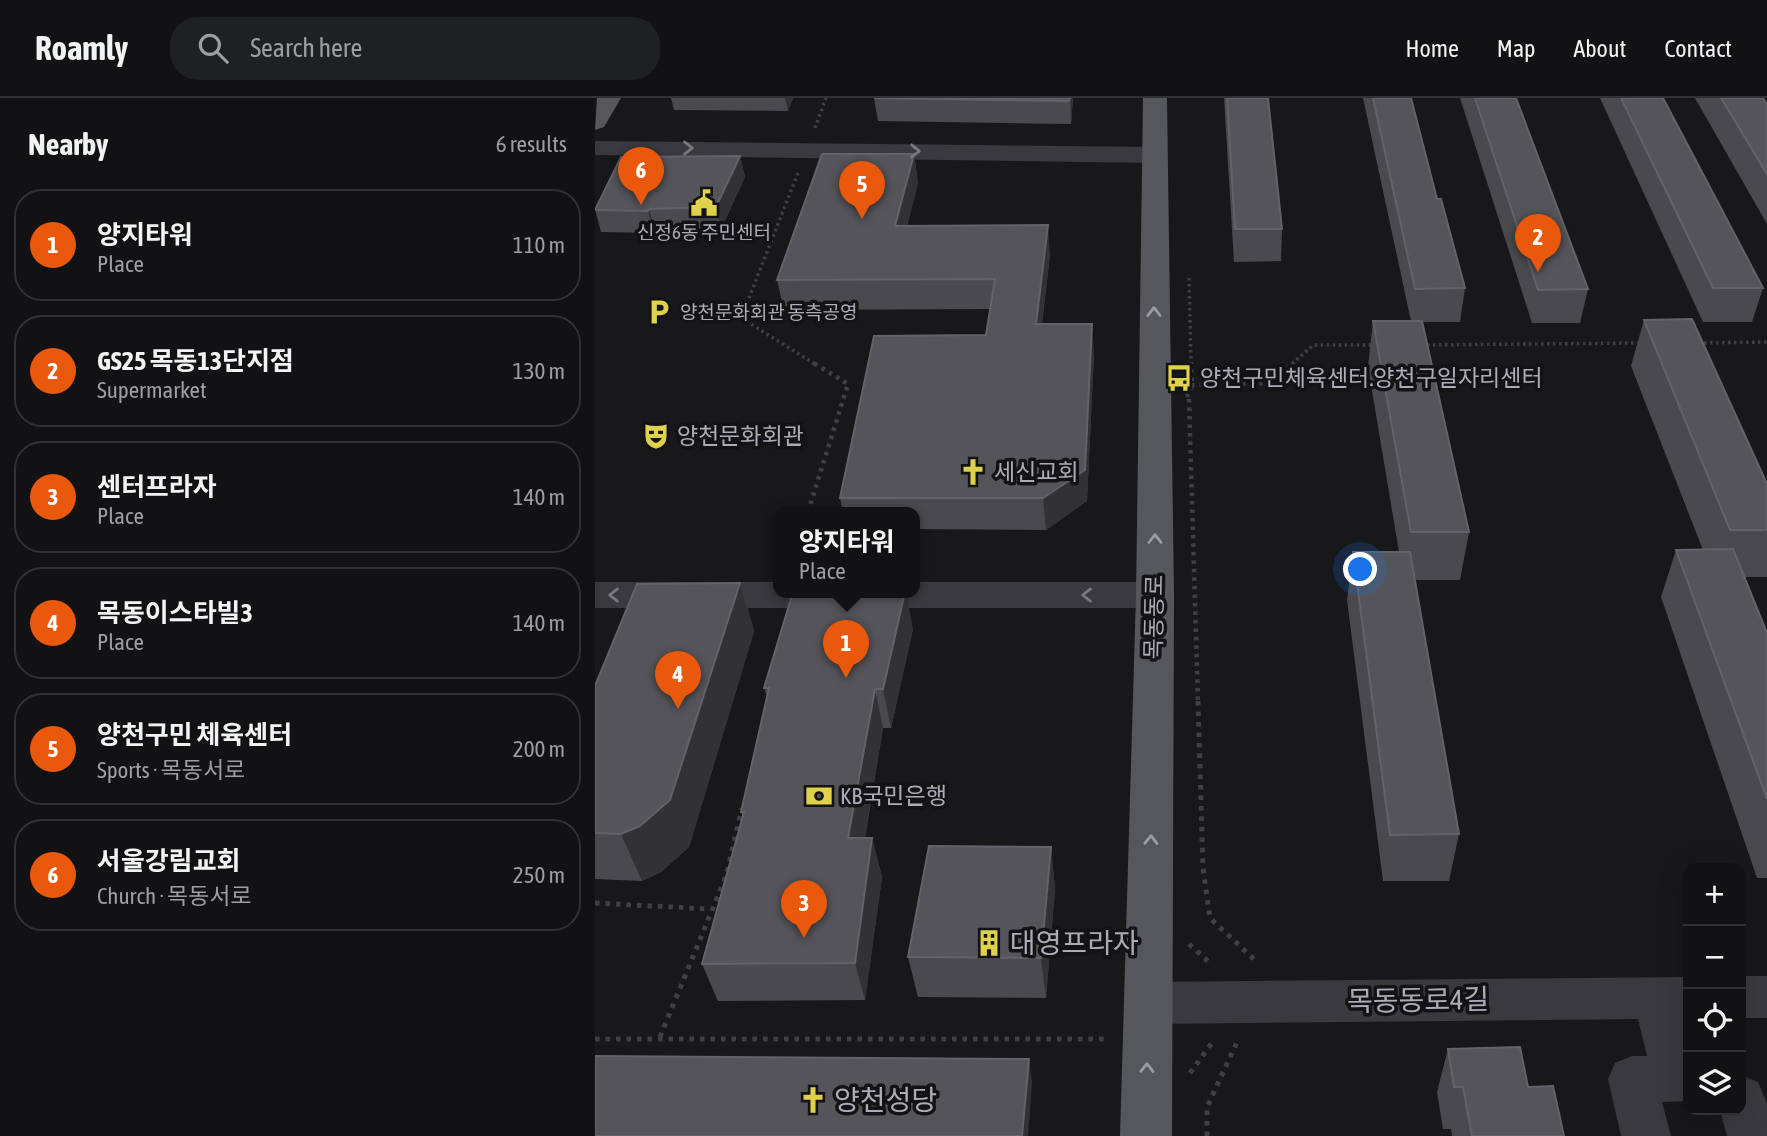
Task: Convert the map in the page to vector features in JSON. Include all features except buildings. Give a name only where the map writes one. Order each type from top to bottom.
[{"type":"main road","points":[[595,122],[609,98]]},
{"type":"main road","name":"목동동로","points":[[1146,1136],[1155,595],[1155,98]]},
{"type":"street","points":[[595,148],[1154,155]]},
{"type":"street","points":[[595,595],[773,595]]},
{"type":"street","points":[[920,595],[1155,595]]},
{"type":"street","points":[[1746,997],[1767,997]]},
{"type":"street","points":[[1646,1136],[1632,1079],[1683,1079],[1672,998]]},
{"type":"street","name":"목동동로4길","points":[[1147,1021],[1293,1002],[1672,998]]},
{"type":"street","points":[[1746,1115],[1752,1136]]},
{"type":"path","points":[[810,507],[848,384],[741,318],[826,98]]},
{"type":"path","points":[[1685,343],[1767,342]]},
{"type":"path","points":[[1409,345],[1643,343]]},
{"type":"path","points":[[1293,1002],[1288,978],[1253,961],[1210,918],[1203,868],[1191,403],[1183,385],[1271,383],[1313,345],[1382,345]]},
{"type":"path","points":[[660,1037],[710,909],[726,876],[744,798]]},
{"type":"path","points":[[595,903],[710,909]]},
{"type":"path","points":[[595,1039],[1147,1021]]},
{"type":"path","points":[[1207,1136],[1206,1107],[1237,1040],[1248,1032]]},
{"type":"place","name":"신정6동 주민센터","points":[[704,203]]},
{"type":"place","name":"서울강림교회","points":[[641,205]]},
{"type":"place","name":"양천구민 체육센터","points":[[862,219]]},
{"type":"place","name":"GS25 목동13단지점","points":[[1538,272]]},
{"type":"place","name":"양천문화회관 동측공영","points":[[659,312]]},
{"type":"place","name":"양천구민체육센터.양천구일자리센터","points":[[1179,378]]},
{"type":"place","name":"양천문화회관","points":[[656,436]]},
{"type":"place","name":"세신교회","points":[[973,472]]},
{"type":"place","name":"양지타워","points":[[846,678]]},
{"type":"place","name":"목동이스타빌3","points":[[678,709]]},
{"type":"place","name":"KB국민은행","points":[[819,796]]},
{"type":"place","name":"센터프라자","points":[[804,938]]},
{"type":"place","name":"대영프라자","points":[[989,943]]},
{"type":"place","name":"양천성당","points":[[813,1100]]}]
